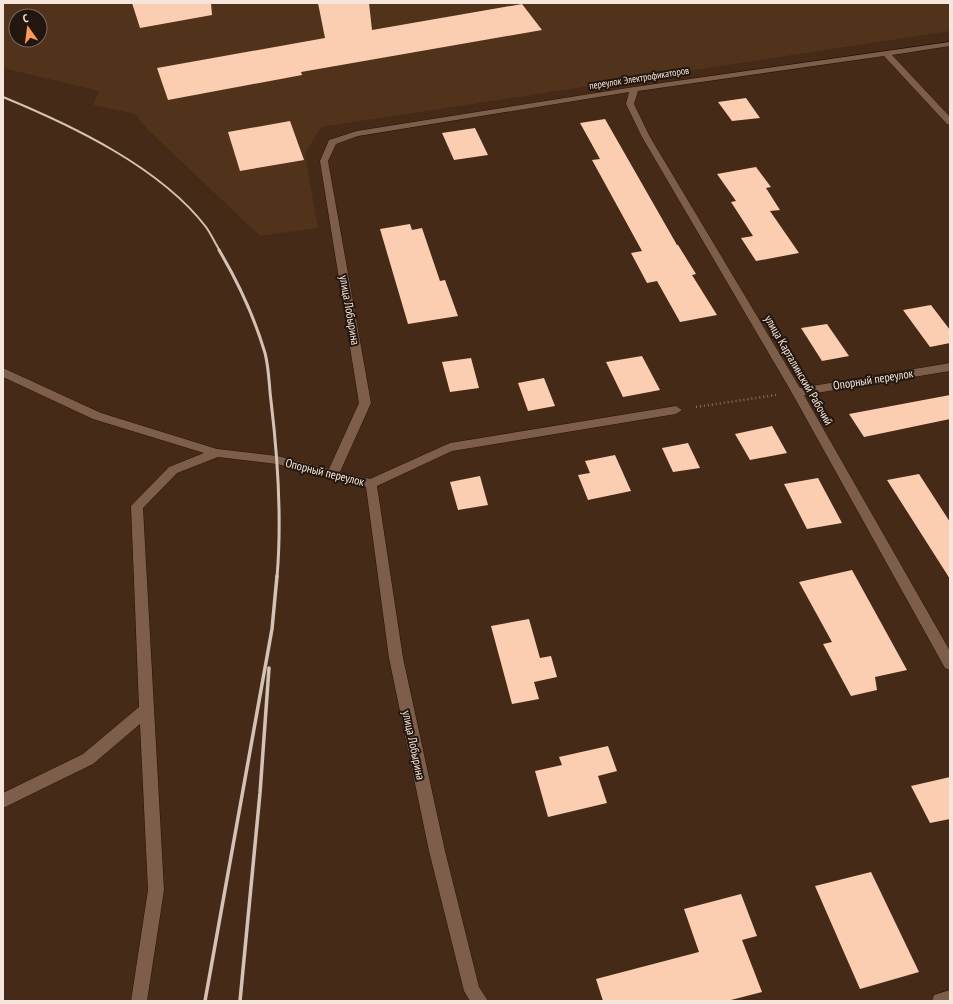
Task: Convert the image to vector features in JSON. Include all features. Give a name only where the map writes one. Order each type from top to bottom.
[{"type":"street","name":"переулок Электрофикаторов","points":[[332,142],[357,134],[634,89],[950,44]]},
{"type":"street","points":[[886,53],[950,122]]},
{"type":"street","name":"улица Карталинский Рабочий","points":[[634,89],[630,104],[646,137],[797,392],[950,664]]},
{"type":"street","name":"улица Лобырина","points":[[332,142],[324,161],[366,404],[333,474]]},
{"type":"street","name":"Опорный переулок","points":[[797,392],[950,367]]},
{"type":"street","name":"Опорный переулок","points":[[3,372],[97,416],[217,453],[277,460],[371,484],[450,447],[676,410]]},
{"type":"street","points":[[139,1001],[156,890],[137,506],[173,470],[217,453]]},
{"type":"street","name":"улица Лобырина","points":[[371,484],[396,658],[435,843],[472,991],[480,1001]]},
{"type":"street","points":[[3,801],[88,759],[146,710]]},
{"type":"street","points":[[940,1001],[950,998]]},
{"type":"path","points":[[676,410],[797,392]]},
{"type":"shaded area","points":[[3,3],[950,3],[950,31],[321,127],[305,154],[318,228],[260,236],[146,128],[135,114],[93,105],[99,91],[3,68]]},
{"type":"building","points":[[132,3],[211,3],[212,15],[140,28]]},
{"type":"building","points":[[318,3],[369,3],[372,30],[522,4],[542,30],[301,72],[302,75],[168,100],[157,68],[325,38]]},
{"type":"building","points":[[746,98],[760,118],[732,121],[718,102]]},
{"type":"building","points":[[605,119],[677,245],[696,274],[692,275],[717,315],[680,322],[657,281],[647,283],[631,253],[642,251],[592,160],[600,159],[580,123]]},
{"type":"building","points":[[290,121],[304,160],[240,171],[228,132]]},
{"type":"building","points":[[475,128],[488,155],[454,160],[442,133]]},
{"type":"building","points":[[756,167],[771,187],[766,188],[780,210],[770,211],[799,253],[756,261],[741,238],[753,236],[731,202],[736,201],[717,174]]},
{"type":"building","points":[[410,224],[412,230],[422,228],[440,281],[445,280],[458,316],[408,324],[380,229]]},
{"type":"building","points":[[931,305],[950,330],[950,343],[930,347],[903,310]]},
{"type":"building","points":[[827,324],[849,356],[822,361],[801,328]]},
{"type":"building","points":[[642,356],[660,390],[623,397],[606,362]]},
{"type":"building","points":[[471,358],[479,388],[450,392],[442,362]]},
{"type":"building","points":[[544,378],[555,406],[528,411],[518,383]]},
{"type":"building","points":[[950,395],[950,419],[864,437],[849,414]]},
{"type":"building","points":[[772,426],[787,453],[750,460],[735,434]]},
{"type":"building","points":[[688,443],[700,468],[673,472],[662,448]]},
{"type":"building","points":[[615,455],[631,491],[588,500],[578,475],[590,473],[585,461]]},
{"type":"building","points":[[919,474],[950,522],[950,579],[887,480]]},
{"type":"building","points":[[480,476],[488,505],[458,510],[450,482]]},
{"type":"building","points":[[818,478],[842,523],[807,529],[784,484]]},
{"type":"building","points":[[852,570],[907,670],[875,677],[877,690],[851,696],[823,644],[832,642],[799,582]]},
{"type":"building","points":[[529,619],[540,658],[551,656],[557,677],[534,682],[539,699],[512,704],[491,626]]},
{"type":"building","points":[[608,746],[617,771],[598,776],[607,803],[548,817],[535,771],[562,765],[559,757]]},
{"type":"building","points":[[950,777],[950,819],[930,823],[911,786]]},
{"type":"building","points":[[871,872],[919,972],[860,989],[815,886]]},
{"type":"building","points":[[741,894],[757,936],[742,940],[762,992],[727,1001],[603,1001],[596,979],[699,952],[684,909]]},
{"type":"railway","points":[[3,97],[85,135],[113,150],[139,167],[164,185],[187,205],[206,227],[220,251]]},
{"type":"railway","points":[[219,250],[233,274],[245,300],[261,339],[265,353],[276,445],[279,511],[277,577]]},
{"type":"railway","points":[[205,1001],[272,629],[277,576]]},
{"type":"railway","points":[[240,1001],[260,793],[269,668]]}]
